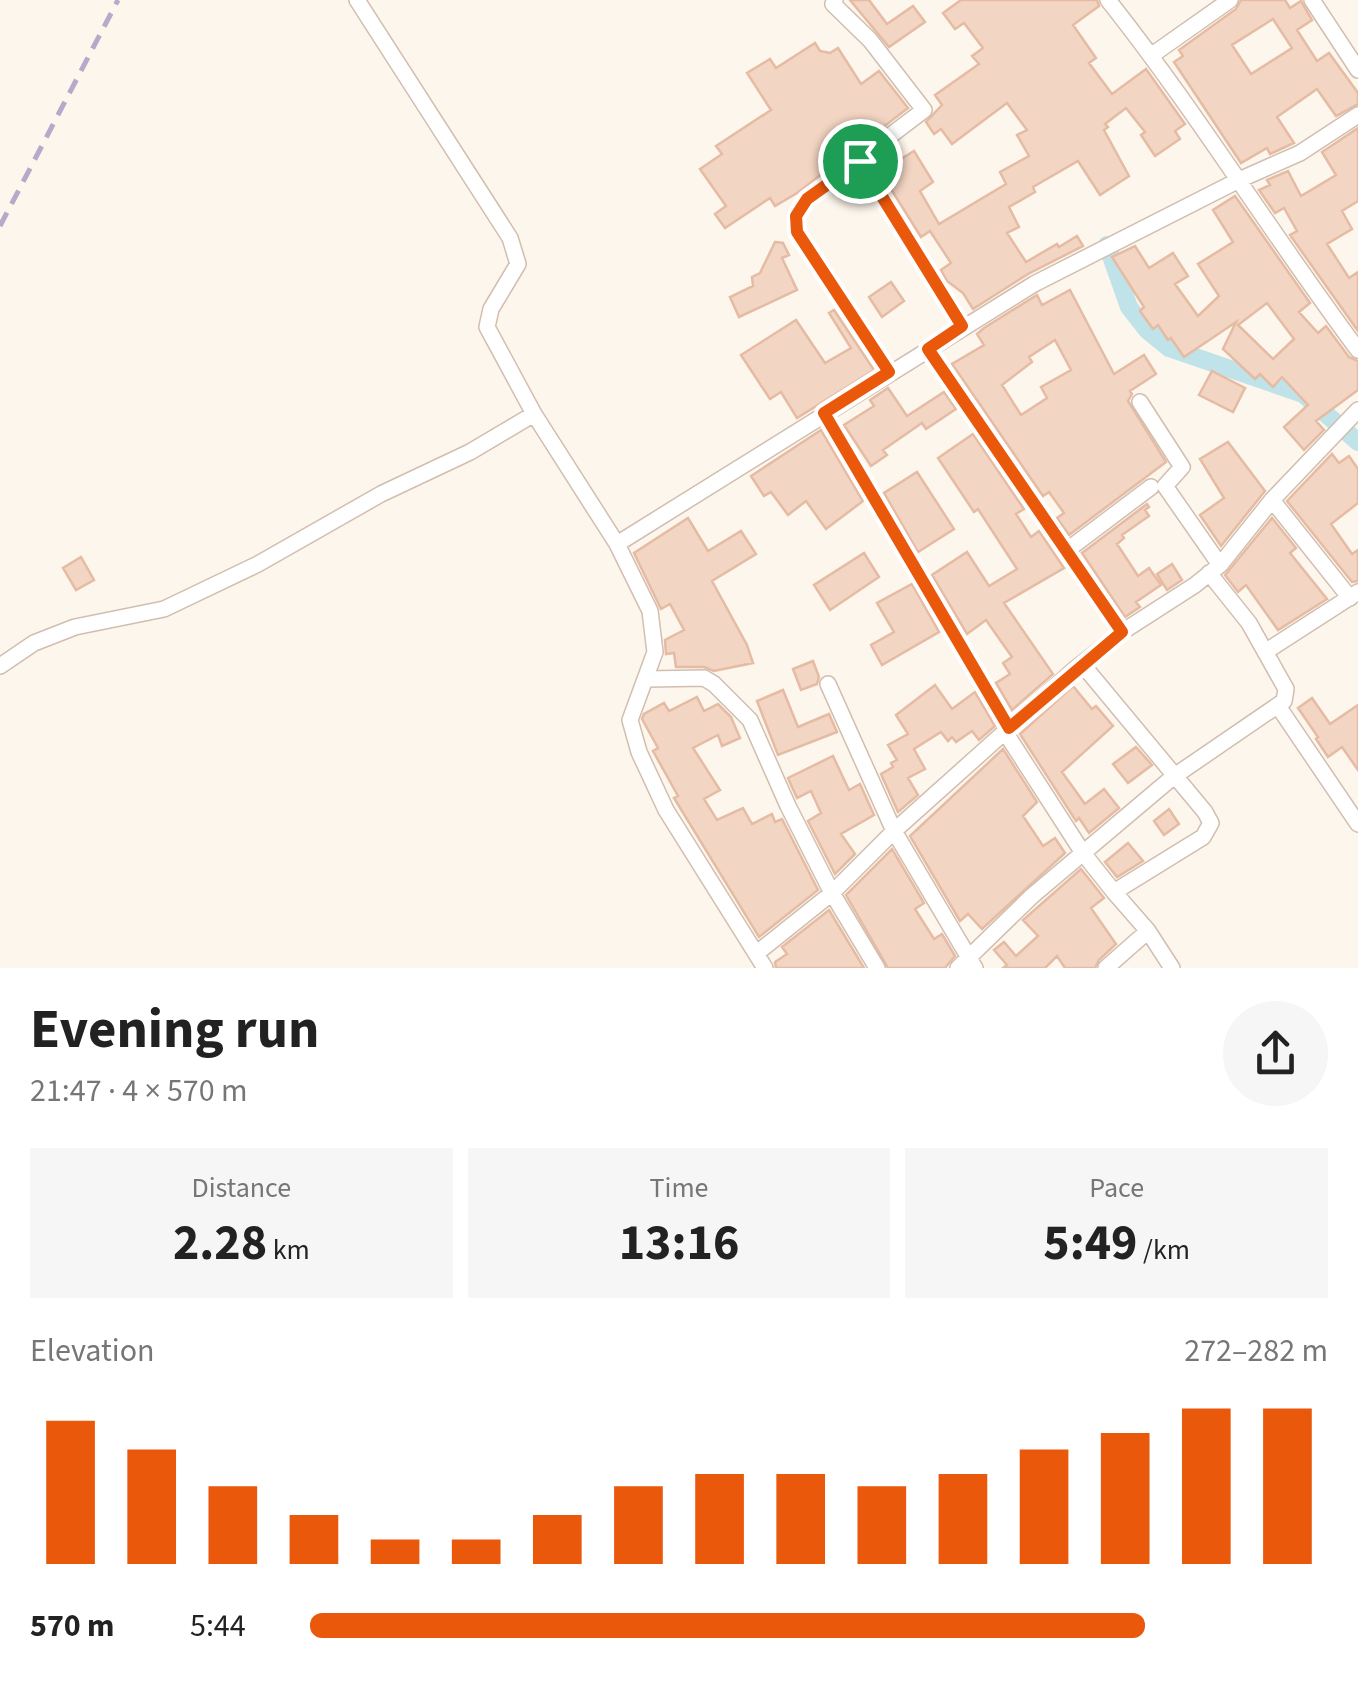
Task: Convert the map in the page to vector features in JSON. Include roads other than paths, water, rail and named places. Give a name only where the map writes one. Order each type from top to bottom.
[{"type":"street","points":[[357,0],[510,238],[518,264],[491,309],[487,327],[534,414],[617,544],[650,611],[655,652],[630,720],[639,752],[666,810],[765,968]]},
{"type":"street","points":[[834,0],[833,4],[870,40],[924,110],[807,199],[796,216],[797,232],[889,372]]},
{"type":"street","points":[[1108,0],[1152,55],[1294,265],[1358,350]]},
{"type":"street","points":[[1152,55],[1230,0]]},
{"type":"street","points":[[1312,0],[1358,70]]},
{"type":"street","points":[[617,544],[962,326],[1083,257],[1300,152],[1358,114]]},
{"type":"street","points":[[860,161],[962,326]]},
{"type":"street","points":[[928,349],[1122,632]]},
{"type":"street","points":[[828,684],[894,832],[968,965],[1032,896],[1173,777],[1284,702],[1286,690],[1166,486],[1182,468],[1140,402]]},
{"type":"street","points":[[757,953],[832,893],[894,832],[1082,664],[1214,569],[1272,500],[1358,410]]},
{"type":"street","points":[[824,413],[1007,730],[1083,853],[1148,930],[1172,968]]},
{"type":"street","points":[[0,666],[34,643],[75,627],[164,609],[258,564],[534,414]]},
{"type":"street","points":[[1066,551],[1151,487]]},
{"type":"street","points":[[1265,652],[1354,595],[1272,500]]},
{"type":"street","points":[[1082,664],[1211,824],[1210,830],[1114,892]]},
{"type":"street","points":[[647,679],[704,678],[750,720],[832,893],[876,968]]},
{"type":"street","points":[[1278,706],[1358,824]]},
{"type":"street","points":[[1106,968],[1148,930]]},
{"type":"waterway","points":[[1107,245],[1129,307],[1147,330],[1169,348],[1303,394],[1358,442]]},
{"type":"railway","points":[[0,226],[118,0]]}]
